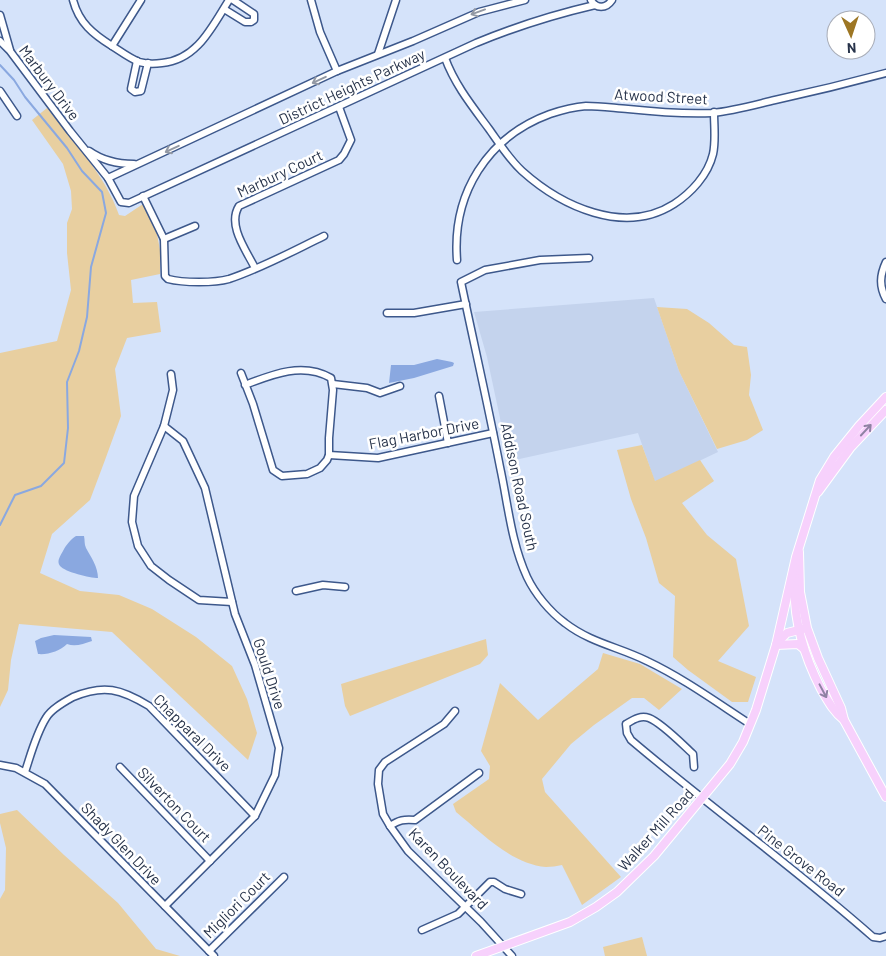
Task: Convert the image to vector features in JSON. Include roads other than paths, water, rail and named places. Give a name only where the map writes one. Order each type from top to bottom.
[{"type":"main road","name":"Walker Mill Road","points":[[476,956],[570,922],[617,892],[654,856],[730,764],[750,724],[776,645],[797,553],[820,480],[834,457],[886,397]]},
{"type":"main road","name":"Walker Mill Road","points":[[815,496],[851,447],[886,410]]},
{"type":"main road","name":"Walker Mill Road","points":[[797,553],[800,562],[800,592],[807,628]]},
{"type":"main road","points":[[797,553],[794,588],[798,630],[812,672],[834,712],[844,720]]},
{"type":"main road","points":[[776,645],[787,633],[807,628],[818,658],[841,708],[844,720],[886,797]]},
{"type":"main road","points":[[776,645],[798,644],[804,649]]},
{"type":"street","points":[[73,0],[84,24],[96,36],[137,61],[148,63],[172,62],[190,53],[201,43],[229,0]]},
{"type":"street","points":[[112,46],[141,0]]},
{"type":"street","points":[[224,9],[246,22],[254,20],[254,14],[233,0]]},
{"type":"street","points":[[311,0],[320,32],[338,71]]},
{"type":"street","points":[[378,54],[396,0]]},
{"type":"street","name":"District Heights Parkway","points":[[108,178],[338,71],[479,12],[525,0]]},
{"type":"street","name":"District Heights Parkway","points":[[125,203],[519,25],[593,3],[605,6],[612,0]]},
{"type":"street","points":[[0,16],[10,51]]},
{"type":"street","name":"Marbury Drive","points":[[0,41],[10,51],[108,178],[121,202],[125,203]]},
{"type":"street","points":[[444,58],[457,85],[499,144],[522,171],[540,185],[571,204],[597,214],[641,217],[668,207],[687,194],[699,181],[713,155],[714,112]]},
{"type":"street","points":[[137,61],[131,89],[135,92],[141,91],[148,63]]},
{"type":"street","name":"Atwood Street","points":[[457,260],[456,232],[466,194],[477,172],[499,144],[528,124],[558,111],[576,107],[596,106],[673,113],[714,112],[759,104],[886,73]]},
{"type":"street","points":[[0,91],[18,116]]},
{"type":"street","name":"Marbury Court","points":[[255,268],[236,228],[234,218],[238,206],[338,161],[351,142],[351,137],[339,107]]},
{"type":"street","name":"Marbury Drive","points":[[77,140],[98,157],[118,163],[138,164]]},
{"type":"street","points":[[143,196],[164,239],[166,276],[168,280],[223,280],[255,268],[324,236]]},
{"type":"street","points":[[164,239],[195,226]]},
{"type":"street","name":"Addison Road South","points":[[589,258],[540,260],[485,270],[461,282],[515,546],[528,578],[541,598],[564,623],[595,642],[649,661],[686,682],[750,724]]},
{"type":"street","points":[[886,262],[881,282],[882,292],[886,298]]},
{"type":"street","points":[[387,313],[414,313],[466,304]]},
{"type":"street","points":[[241,373],[271,467],[275,472],[282,476],[307,474],[320,468],[329,455],[333,384],[331,378],[314,372],[294,370],[246,384]]},
{"type":"street","points":[[171,374],[173,390],[164,426],[134,496],[132,522],[138,546],[152,566],[168,580],[199,600],[232,602]]},
{"type":"street","points":[[333,384],[367,388],[380,393],[400,386]]},
{"type":"street","points":[[439,396],[448,443]]},
{"type":"street","name":"Gould Drive","points":[[164,426],[183,441],[205,488],[232,602],[238,623],[255,665],[279,748],[275,775],[256,816],[165,906]]},
{"type":"street","name":"Flag Harbor Drive","points":[[329,455],[378,458],[493,432]]},
{"type":"street","points":[[296,591],[323,584],[345,587]]},
{"type":"street","name":"Chapparal Drive","points":[[25,772],[46,717],[58,706],[90,690],[120,692],[135,697],[149,706],[256,816]]},
{"type":"street","name":"Karen Boulevard","points":[[455,711],[444,724],[385,762],[380,768],[378,784],[384,814],[408,851],[466,907],[512,956]]},
{"type":"street","name":"Pine Grove Road","points":[[694,767],[693,754],[649,718],[635,718],[626,724],[627,733],[631,740],[702,799],[836,904],[873,936],[880,938],[886,936]]},
{"type":"street","name":"Shady Glen Drive","points":[[0,765],[16,768],[45,784],[211,953]]},
{"type":"street","name":"Silverton Court","points":[[120,767],[210,861]]},
{"type":"street","points":[[390,826],[398,820],[415,820],[479,773]]},
{"type":"street","name":"Migliori Court","points":[[211,953],[284,877]]},
{"type":"street","points":[[422,930],[452,918],[466,907],[488,883],[492,882],[521,894]]},
{"type":"water","points":[[437,359],[452,362],[454,363],[453,366],[414,378],[389,383],[391,365],[414,365]]},
{"type":"water","points":[[76,536],[84,536],[85,546],[96,566],[98,578],[84,576],[60,566],[59,558],[70,540]]},
{"type":"water","points":[[54,635],[91,637],[92,641],[76,645],[67,644],[54,652],[38,654],[35,641]]},
{"type":"waterway","points":[[0,65],[67,148],[82,171],[102,192],[106,213],[91,267],[87,317],[79,351],[67,382],[68,428],[64,463],[41,486],[15,495],[0,525]]}]
